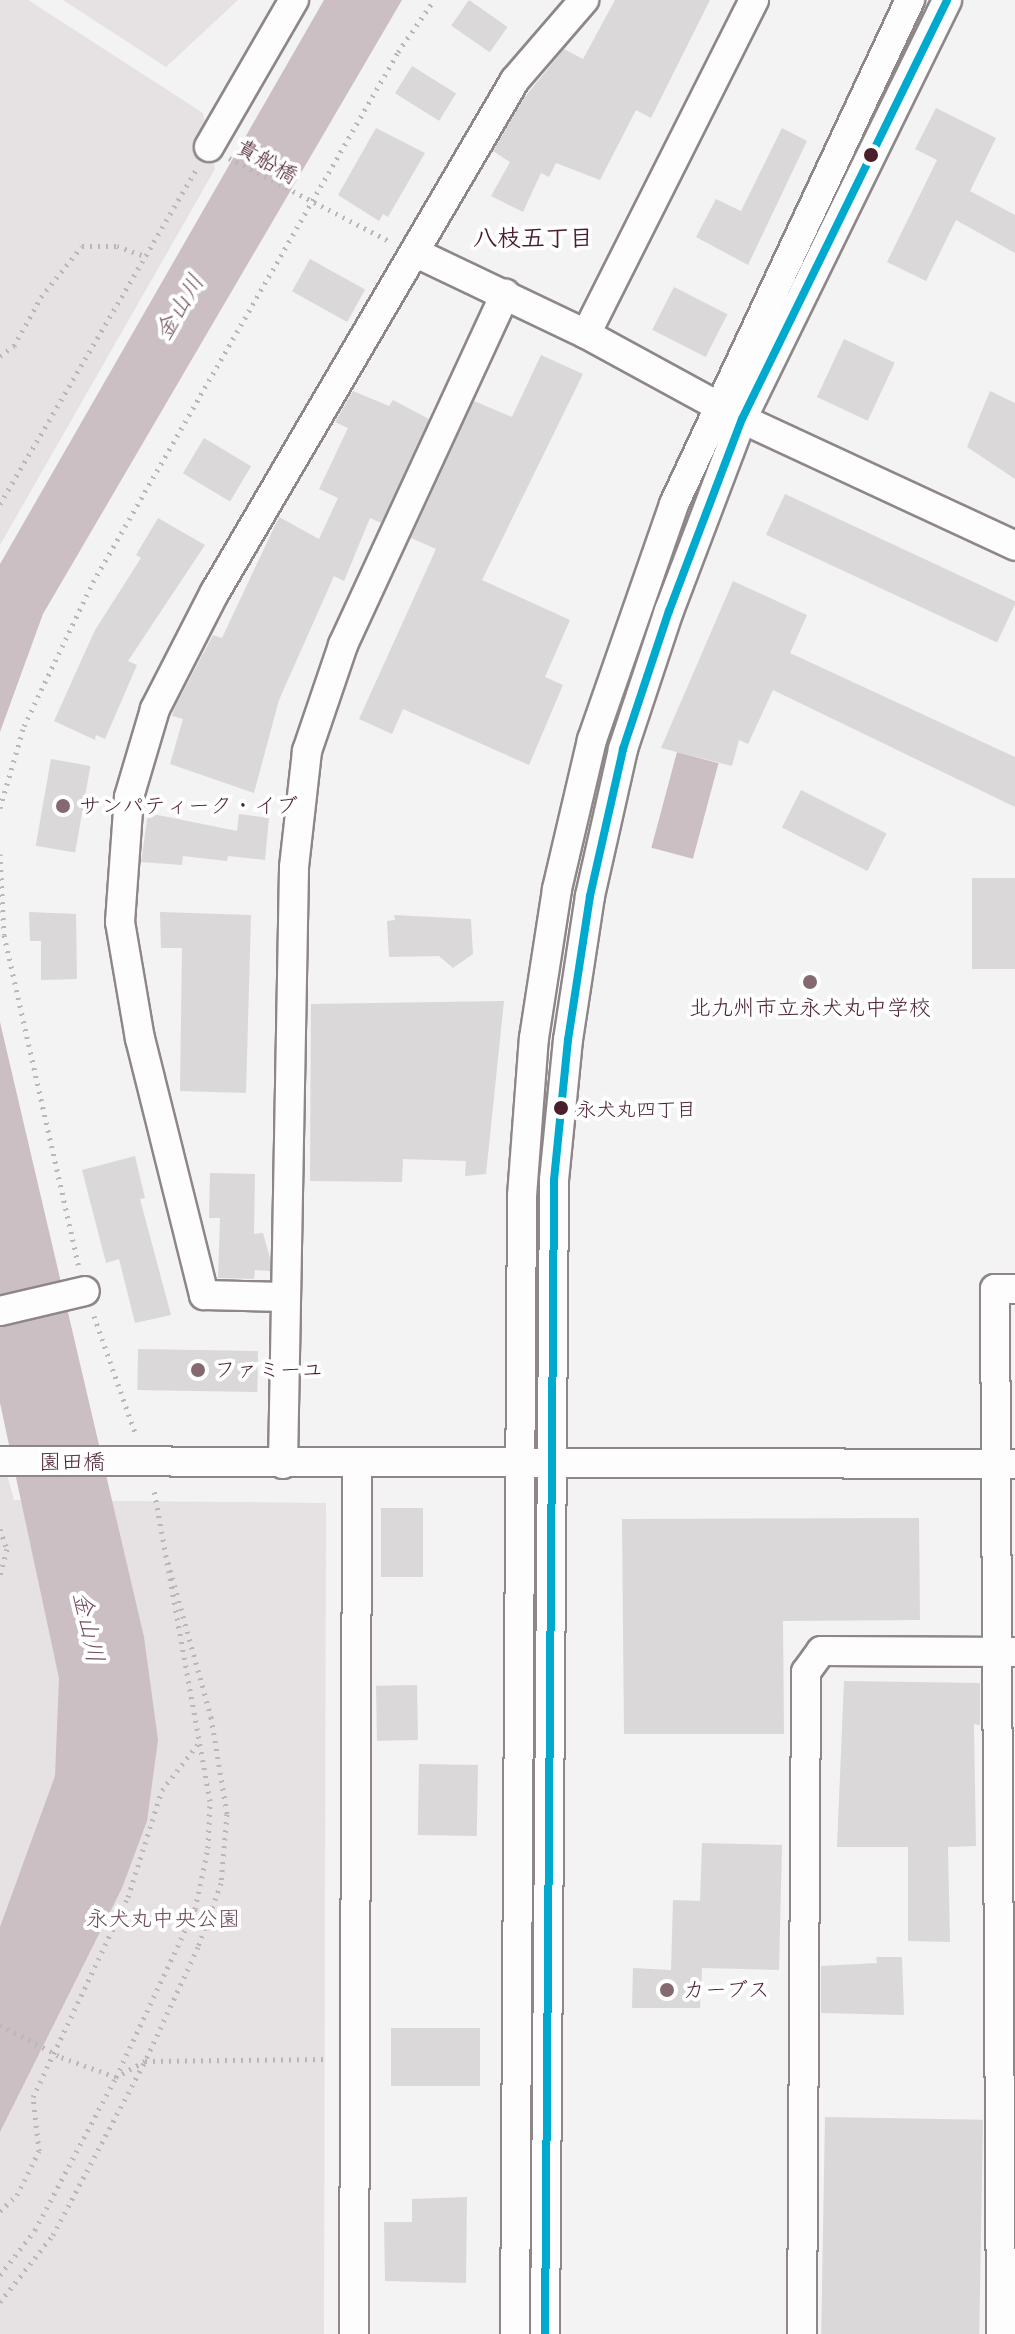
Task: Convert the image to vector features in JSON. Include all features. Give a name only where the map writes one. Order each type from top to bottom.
[{"type":"street","points":[[209,147],[294,0]]},
{"type":"street","points":[[284,1297],[204,1295],[140,1039],[120,922],[129,797],[155,709],[215,592],[515,80],[584,0]]},
{"type":"street","points":[[586,334],[754,0]]},
{"type":"street","points":[[515,2334],[522,1196],[534,1038],[557,889],[592,740],[637,599],[718,403],[910,0]]},
{"type":"street","points":[[545,2334],[554,1180],[568,1040],[590,896],[623,749],[669,611],[742,419],[947,0]]},
{"type":"street","points":[[416,253],[586,334],[718,403],[742,419],[1015,546]]},
{"type":"street","points":[[283,1464],[294,867],[307,751],[343,645],[505,294]]},
{"type":"street","points":[[1001,2334],[1008,2270],[1005,1464],[995,1289],[1015,1289]]},
{"type":"street","points":[[0,1311],[85,1291]]},
{"type":"street","name":"園田橋","points":[[0,1461],[140,1449],[283,1464],[357,1466],[518,1463],[1005,1464]]},
{"type":"street","points":[[354,2334],[357,1466]]},
{"type":"street","points":[[802,2334],[806,1672],[821,1651],[1005,1652]]},
{"type":"path","points":[[0,808],[24,726],[93,582],[309,204],[434,0]]},
{"type":"path","name":"貴船橋","points":[[209,147],[309,204],[416,253]]},
{"type":"path","points":[[0,504],[209,147]]},
{"type":"path","points":[[0,356],[14,346],[41,297],[82,246],[117,246],[147,257]]},
{"type":"path","points":[[0,854],[4,935],[85,1291],[140,1449]]},
{"type":"path","points":[[0,2275],[35,2230],[116,2077],[195,1909],[208,1848],[210,1801],[154,1490]]},
{"type":"path","points":[[0,1529],[7,1549],[0,1575]]},
{"type":"path","points":[[0,2302],[53,2235],[145,2061],[198,1947],[221,1883],[227,1814],[211,1717],[162,1540]]},
{"type":"path","points":[[0,2211],[17,2195],[39,2151],[33,2097],[128,1897],[162,1790],[198,1744]]},
{"type":"path","points":[[0,2025],[61,2057],[116,2077],[145,2061],[338,2059]]},
{"type":"green space","points":[[0,0],[28,0],[203,113],[215,169],[0,545]]},
{"type":"green space","points":[[63,0],[238,0],[166,67]]},
{"type":"green space","name":"永犬丸中央公園","points":[[0,1449],[14,1500],[326,1503],[324,2334],[0,2334]]},
{"type":"water","name":"金山川","points":[[324,0],[402,0],[43,614],[0,732],[0,564]]},
{"type":"water","points":[[677,752],[719,763],[693,859],[651,848]]},
{"type":"water","name":"金山川","points":[[0,1022],[144,1637],[158,1740],[147,1821],[122,1888],[0,2132],[0,1927],[55,1776],[59,1678],[0,1403]]},
{"type":"building","points":[[469,0],[508,27],[490,52],[451,25]]},
{"type":"building","points":[[615,0],[710,0],[651,118],[636,110],[600,180],[556,163],[549,177],[541,173],[523,212],[491,196],[510,162],[493,151],[524,98],[564,49],[583,59]]},
{"type":"building","points":[[412,66],[456,94],[439,121],[395,93]]},
{"type":"building","points":[[936,108],[996,138],[970,191],[1015,215],[1015,253],[956,220],[926,281],[887,262],[937,160],[915,149]]},
{"type":"building","points":[[376,128],[425,153],[388,217],[383,214],[379,221],[338,195]]},
{"type":"building","points":[[782,128],[807,141],[748,265],[696,237],[716,199],[741,211]]},
{"type":"building","points":[[310,259],[365,290],[347,322],[292,291]]},
{"type":"building","points":[[674,287],[727,314],[706,357],[652,330]]},
{"type":"building","points":[[844,339],[895,363],[868,421],[817,397]]},
{"type":"building","points":[[541,355],[583,374],[482,580],[570,620],[545,677],[563,685],[529,765],[403,709],[392,734],[359,719],[436,549],[411,538],[474,401],[512,417]]},
{"type":"building","points":[[353,391],[389,406],[393,400],[429,419],[381,523],[370,518],[344,581],[334,576],[279,700],[254,793],[170,764],[183,719],[172,716],[174,709],[213,635],[222,638],[279,517],[319,539],[338,498],[319,489],[348,428],[335,422]]},
{"type":"building","points":[[990,391],[1015,403],[1015,479],[967,447]]},
{"type":"building","points":[[204,438],[251,466],[230,501],[183,473]]},
{"type":"building","points":[[785,494],[1015,601],[997,643],[766,535]]},
{"type":"building","points":[[158,518],[205,545],[128,661],[137,665],[105,739],[96,735],[95,740],[54,721],[95,630],[141,558],[136,555]]},
{"type":"building","points":[[733,581],[807,615],[790,653],[1015,757],[1015,807],[773,690],[748,744],[739,740],[732,766],[661,748]]},
{"type":"building","name":"サンパティーク・イブ","points":[[51,759],[90,766],[75,853],[36,846]]},
{"type":"building","points":[[801,790],[887,834],[867,871],[782,827]]},
{"type":"building","points":[[148,813],[237,831],[239,814],[269,818],[265,860],[228,856],[227,861],[183,856],[182,865],[141,862]]},
{"type":"building","points":[[972,878],[1015,878],[1015,969],[972,969]]},
{"type":"building","points":[[29,912],[76,914],[77,979],[41,980],[41,941],[30,941]]},
{"type":"building","points":[[160,912],[251,915],[246,1093],[180,1091],[182,948],[161,948]]},
{"type":"building","points":[[394,915],[471,919],[473,954],[453,968],[439,956],[389,957],[387,921],[395,920]]},
{"type":"building","points":[[504,1001],[486,1174],[465,1176],[466,1161],[403,1159],[402,1182],[310,1181],[311,1004]]},
{"type":"building","points":[[135,1156],[145,1198],[140,1199],[171,1315],[135,1323],[119,1259],[106,1263],[82,1170]]},
{"type":"building","points":[[210,1173],[255,1174],[254,1234],[263,1233],[270,1271],[255,1270],[254,1279],[218,1278],[220,1218],[209,1218]]},
{"type":"building","name":"ファミーユ","points":[[138,1349],[258,1351],[257,1392],[137,1390]]},
{"type":"building","points":[[381,1508],[423,1508],[423,1577],[381,1577]]},
{"type":"building","points":[[919,1518],[920,1620],[783,1621],[784,1734],[624,1734],[622,1519]]},
{"type":"building","points":[[844,1681],[980,1683],[980,1725],[974,1724],[976,1846],[948,1847],[950,1942],[908,1941],[908,1847],[837,1847]]},
{"type":"building","points":[[417,1685],[418,1740],[377,1741],[376,1686]]},
{"type":"building","points":[[419,1764],[478,1765],[477,1836],[418,1835]]},
{"type":"building","points":[[702,1843],[782,1845],[779,1970],[702,1968],[700,2008],[632,2008],[633,1968],[671,1970],[673,1900],[700,1901]]},
{"type":"building","points":[[876,1957],[902,1957],[904,2015],[821,2013],[821,1966],[877,1963]]},
{"type":"building","points":[[391,2028],[480,2028],[480,2086],[391,2086]]},
{"type":"building","points":[[825,2117],[983,2120],[979,2334],[821,2334]]},
{"type":"building","points":[[467,2197],[466,2283],[385,2281],[384,2222],[412,2222],[412,2199]]},
{"type":"transit line","points":[[545,2334],[554,1180],[568,1040],[590,896],[623,749],[669,611],[742,419],[947,0]]},
{"type":"place","name":"サンパティーク・イブ","points":[[63,806]]},
{"type":"place","name":"北九州市立永犬丸中学校","points":[[810,982]]},
{"type":"place","name":"永犬丸四丁目","points":[[561,1108]]},
{"type":"place","name":"ファミーユ","points":[[198,1370]]},
{"type":"place","name":"カーブス","points":[[667,1990]]},
{"type":"district","name":"八枝五丁目","points":[[533,238]]}]
